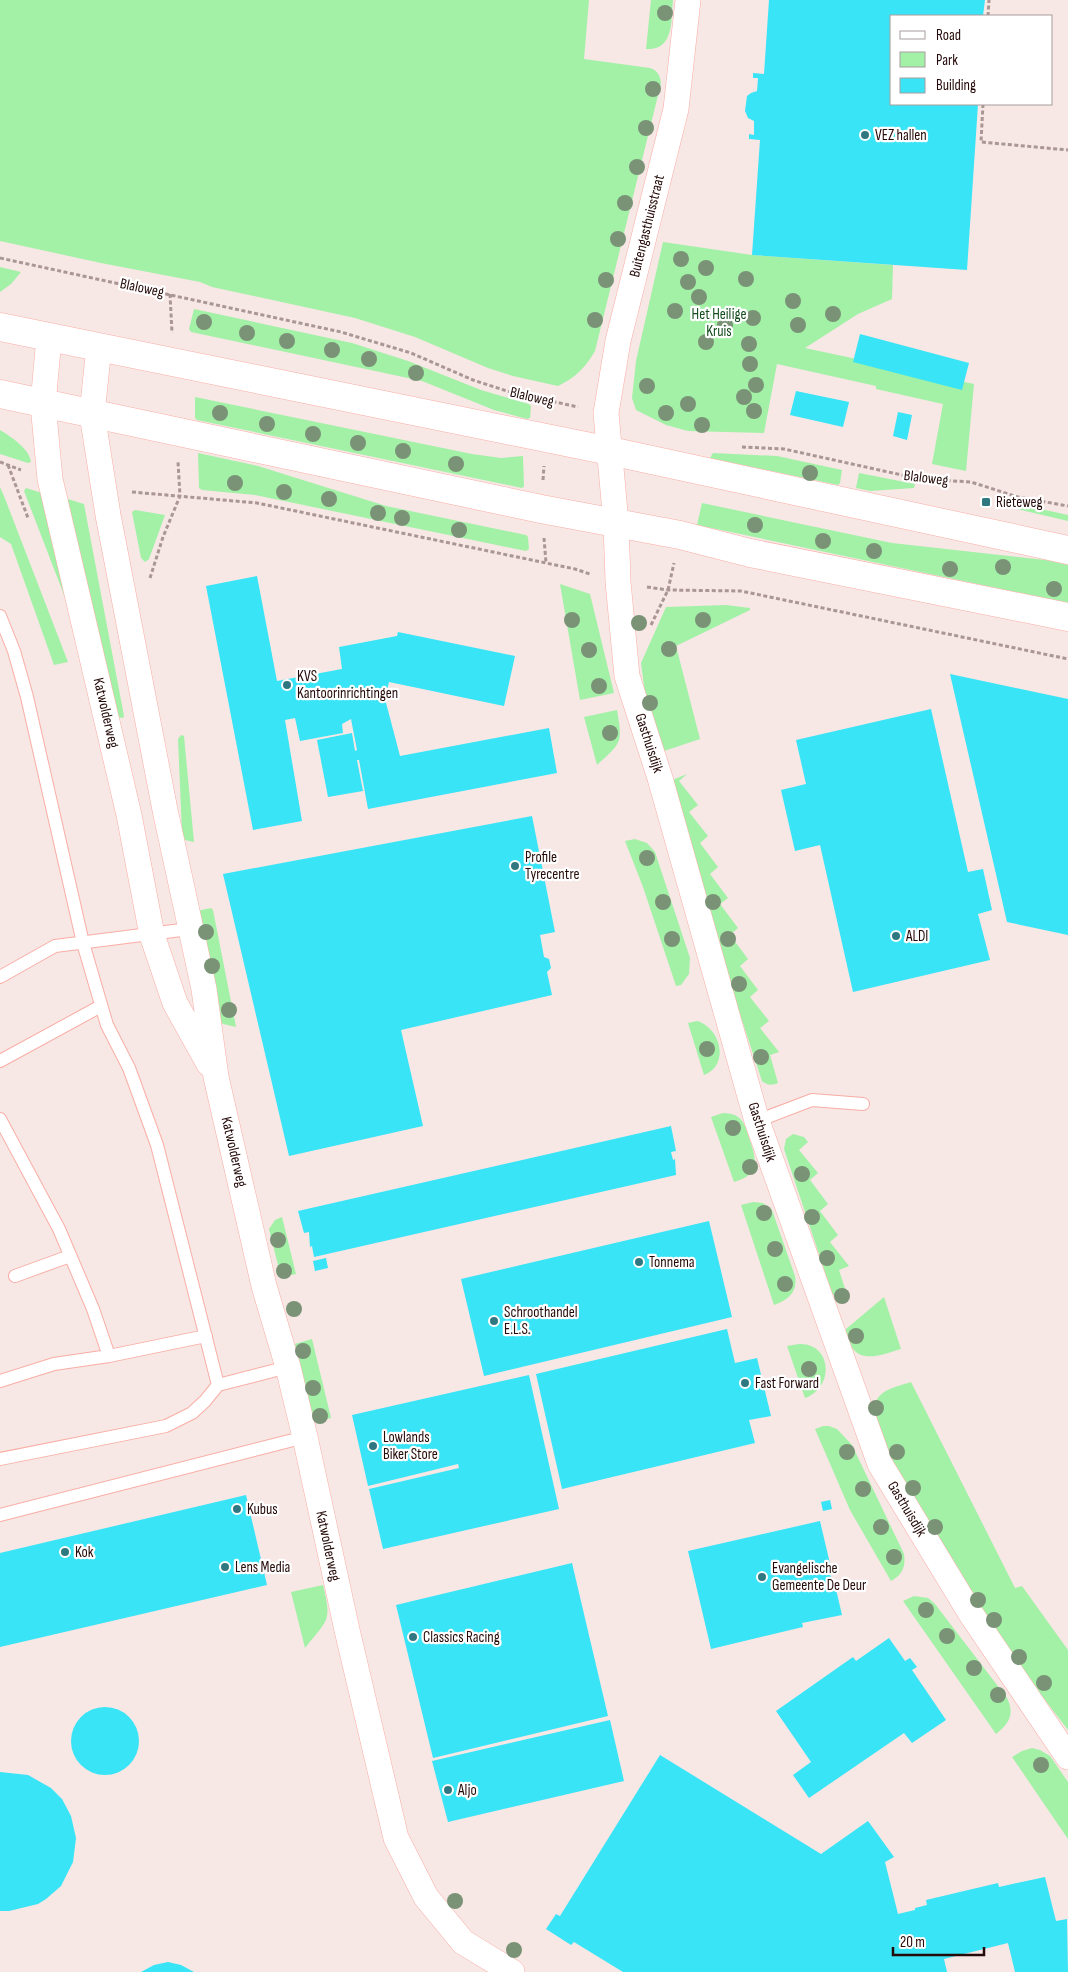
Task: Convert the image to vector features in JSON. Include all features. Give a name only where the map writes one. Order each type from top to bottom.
[{"type":"main road","points":[[0,327],[610,452],[1068,550]]},
{"type":"main road","points":[[0,394],[541,509],[680,535],[750,552],[1068,617]]},
{"type":"street","name":"Buitengasthuisstraat","points":[[610,452],[606,413],[618,342],[676,109],[688,0]]},
{"type":"street","name":"Katwolderweg","points":[[49,338],[43,404],[50,479],[129,815],[152,935],[175,1003],[216,1077]]},
{"type":"street","name":"Katwolderweg","points":[[99,347],[92,414],[108,515],[189,929],[204,989],[216,1077],[264,1286],[288,1367],[305,1437],[347,1630],[396,1838],[426,1897],[463,1942],[512,1972]]},
{"type":"street","name":"Gasthuisdijk","points":[[610,452],[616,523],[618,582],[627,676],[660,778],[757,1121],[880,1464],[971,1614],[1068,1757]]},
{"type":"lane","points":[[0,616],[14,651],[27,697],[83,943],[107,1025],[129,1068],[157,1145],[218,1385]]},
{"type":"lane","points":[[0,977],[55,946],[189,929]]},
{"type":"lane","points":[[0,1060],[101,1006]]},
{"type":"lane","points":[[757,1121],[812,1100],[863,1104]]},
{"type":"lane","points":[[0,1119],[59,1229],[93,1309],[109,1356]]},
{"type":"lane","points":[[15,1276],[70,1256]]},
{"type":"lane","points":[[0,1381],[54,1364],[109,1356],[206,1336]]},
{"type":"lane","points":[[0,1459],[166,1426],[192,1413],[218,1385],[288,1367]]},
{"type":"lane","points":[[0,1514],[305,1437]]},
{"type":"path","points":[[988,15],[989,0]]},
{"type":"path","points":[[983,105],[981,142],[1068,150]]},
{"type":"path","name":"Blaloweg","points":[[0,258],[341,332],[411,353],[473,380],[510,392],[606,413]]},
{"type":"path","name":"Blaloweg","points":[[737,447],[784,449],[920,479],[971,482],[1018,496],[1068,506]]},
{"type":"path","points":[[0,462],[50,479]]},
{"type":"path","points":[[104,488],[143,494],[257,503],[575,569],[618,582],[668,590],[741,591],[1068,659]]},
{"type":"path","points":[[149,582],[152,568],[180,496]]},
{"type":"green space","points":[[0,0],[589,0],[584,59],[650,68],[658,73],[661,83],[595,351],[580,372],[558,386],[513,376],[488,368],[415,337],[355,318],[212,287],[200,282],[0,241]]},
{"type":"green space","points":[[651,0],[673,0],[672,17],[669,33],[662,45],[646,49]]},
{"type":"green space","name":"Het Heilige Kruis","points":[[663,242],[752,255],[893,265],[892,299],[858,314],[805,348],[974,384],[966,471],[932,464],[943,404],[876,389],[876,386],[777,364],[764,433],[688,431],[666,425],[636,410],[632,398],[636,361]]},
{"type":"green space","points":[[0,267],[21,272],[11,284],[0,292]]},
{"type":"green space","points":[[194,309],[352,343],[408,361],[481,390],[529,404],[531,406],[530,418],[527,419],[494,410],[422,381],[191,332],[189,329]]},
{"type":"green space","points":[[195,397],[472,454],[501,458],[523,456],[524,486],[522,488],[197,420],[195,418]]},
{"type":"green space","points":[[0,430],[14,439],[27,452],[31,462],[28,463],[0,454]]},
{"type":"green space","points":[[198,453],[258,466],[386,506],[526,535],[528,537],[529,549],[526,551],[255,495],[202,490],[199,488]]},
{"type":"green space","points":[[713,453],[777,456],[842,470],[840,483],[838,485],[710,458]]},
{"type":"green space","points":[[859,473],[915,484],[914,488],[870,491],[856,488]]},
{"type":"green space","points":[[0,487],[68,662],[54,665],[11,544],[0,537]]},
{"type":"green space","points":[[26,488],[42,493],[66,600],[24,491]]},
{"type":"green space","points":[[68,499],[84,504],[123,718],[116,717]]},
{"type":"green space","points":[[702,503],[892,543],[1045,560],[1068,565],[1068,603],[697,525]]},
{"type":"green space","points":[[1018,504],[1068,515],[1068,521],[1017,509]]},
{"type":"green space","points":[[135,510],[165,515],[149,559],[145,562],[141,558],[132,512]]},
{"type":"green space","points":[[560,584],[590,594],[614,693],[580,700]]},
{"type":"green space","points":[[726,605],[750,608],[750,610],[676,646],[700,739],[664,751],[661,750],[646,701],[641,663],[666,607]]},
{"type":"green space","points":[[617,710],[620,737],[611,752],[597,765],[584,717]]},
{"type":"green space","points":[[181,735],[184,736],[194,842],[185,840],[182,833],[178,739]]},
{"type":"green space","points":[[687,774],[679,781],[698,805],[689,812],[708,836],[700,843],[718,867],[710,874],[728,898],[720,904],[738,928],[730,935],[748,959],[740,966],[758,990],[750,997],[769,1021],[760,1028],[779,1052],[770,1055],[778,1083],[776,1084],[772,1085],[762,1081],[666,790],[670,781]]},
{"type":"green space","points":[[635,839],[647,843],[655,852],[690,958],[689,974],[681,985],[676,986],[643,887],[625,841]]},
{"type":"green space","points":[[211,908],[213,910],[236,1027],[223,1024],[220,1021],[197,911]]},
{"type":"green space","points":[[697,1021],[712,1031],[719,1047],[720,1055],[717,1063],[712,1070],[704,1075],[688,1023]]},
{"type":"green space","points":[[723,1113],[735,1115],[742,1121],[754,1153],[755,1160],[752,1171],[742,1179],[734,1182],[711,1117]]},
{"type":"green space","points":[[793,1134],[804,1137],[808,1142],[799,1150],[818,1173],[810,1180],[828,1204],[820,1211],[838,1235],[830,1242],[849,1266],[839,1270],[848,1298],[842,1300],[837,1299],[832,1293],[784,1149],[786,1139]]},
{"type":"green space","points":[[753,1202],[763,1203],[772,1210],[795,1276],[795,1287],[791,1295],[784,1301],[774,1305],[741,1205]]},
{"type":"green space","points":[[282,1217],[296,1274],[281,1277],[269,1229],[275,1220]]},
{"type":"green space","points":[[884,1297],[901,1349],[873,1356],[860,1354],[850,1344],[846,1329]]},
{"type":"green space","points":[[312,1339],[331,1418],[318,1421],[313,1419],[295,1344]]},
{"type":"green space","points":[[799,1344],[818,1350],[826,1366],[825,1376],[821,1385],[815,1392],[805,1398],[787,1346]]},
{"type":"green space","points":[[911,1382],[1015,1588],[1022,1586],[1068,1650],[1068,1730],[976,1610],[903,1485],[874,1418],[874,1409],[876,1402],[884,1392]]},
{"type":"green space","points":[[823,1426],[837,1429],[852,1445],[904,1554],[902,1570],[891,1581],[850,1510],[815,1429]]},
{"type":"green space","points":[[323,1585],[327,1606],[326,1620],[305,1648],[291,1592]]},
{"type":"green space","points":[[914,1596],[928,1598],[935,1604],[1007,1698],[1010,1709],[1009,1718],[996,1734],[903,1601]]},
{"type":"green space","points":[[1032,1748],[1050,1756],[1068,1782],[1068,1839],[1012,1757]]},
{"type":"building","name":"VEZ hallen","points":[[769,0],[985,0],[983,15],[890,15],[890,105],[978,105],[967,270],[752,255],[760,140],[749,139],[749,134],[754,135],[754,121],[748,118],[745,111],[747,96],[757,91],[758,78],[753,78],[753,73],[764,74]]},
{"type":"building","points":[[860,334],[969,363],[962,390],[853,362]]},
{"type":"building","points":[[796,391],[849,402],[843,427],[790,415]]},
{"type":"building","points":[[898,412],[912,415],[907,440],[893,436]]},
{"type":"building","points":[[257,576],[277,681],[342,669],[339,647],[397,636],[398,632],[515,656],[504,706],[389,682],[385,699],[400,756],[549,728],[557,773],[368,809],[359,760],[357,760],[363,791],[328,797],[317,740],[352,733],[355,751],[357,750],[351,719],[342,724],[343,733],[300,741],[295,718],[285,720],[302,821],[253,830],[206,586]]},
{"type":"building","points":[[950,674],[1068,699],[1068,935],[1007,922]]},
{"type":"building","points":[[931,709],[968,872],[983,869],[992,910],[978,914],[990,960],[853,992],[820,845],[795,851],[781,790],[806,784],[796,740]]},
{"type":"building","points":[[532,816],[555,932],[540,935],[544,957],[549,959],[551,968],[547,972],[552,995],[401,1030],[423,1126],[289,1156],[223,874]]},
{"type":"building","points":[[671,1126],[676,1151],[671,1152],[673,1160],[675,1159],[676,1175],[314,1257],[312,1246],[310,1247],[309,1232],[304,1233],[298,1211]]},
{"type":"building","points":[[709,1221],[732,1317],[484,1376],[461,1279]]},
{"type":"building","points":[[326,1258],[328,1268],[315,1271],[313,1261]]},
{"type":"building","points":[[727,1329],[735,1363],[757,1358],[771,1416],[749,1420],[755,1443],[562,1489],[536,1374]]},
{"type":"building","points":[[529,1375],[559,1509],[383,1549],[369,1489],[459,1468],[458,1464],[368,1486],[352,1415]]},
{"type":"building","points":[[246,1495],[267,1585],[0,1647],[0,1553]]},
{"type":"building","points":[[830,1500],[832,1509],[823,1511],[821,1502]]},
{"type":"building","name":"Evangelische Gemeente De Deur","points":[[820,1521],[831,1568],[829,1568],[833,1586],[835,1585],[842,1615],[802,1623],[803,1627],[711,1649],[688,1551]]},
{"type":"building","points":[[572,1563],[608,1716],[433,1758],[396,1605]]},
{"type":"building","points":[[889,1638],[905,1661],[910,1658],[917,1667],[912,1670],[946,1720],[912,1743],[904,1733],[809,1798],[793,1775],[811,1762],[776,1711],[853,1657],[856,1661]]},
{"type":"building","points":[[112,1707],[124,1713],[133,1722],[139,1734],[137,1754],[129,1765],[112,1775],[98,1775],[81,1765],[73,1754],[71,1734],[81,1717],[92,1709]]},
{"type":"building","points":[[610,1720],[624,1781],[448,1822],[432,1761]]},
{"type":"building","points":[[660,1755],[821,1854],[868,1821],[894,1857],[885,1862],[898,1914],[927,1905],[926,1900],[998,1883],[999,1887],[1045,1877],[1056,1921],[1067,1919],[1068,1972],[1015,1972],[1008,1943],[944,1959],[947,1972],[623,1972],[574,1942],[571,1945],[546,1929],[556,1914],[560,1916]]},
{"type":"building","points":[[0,1772],[28,1775],[51,1788],[62,1799],[71,1816],[76,1838],[73,1862],[61,1886],[38,1904],[9,1911],[0,1911]]},
{"type":"building","points":[[168,1962],[181,1965],[194,1972],[141,1972],[154,1965]]},
{"type":"place","name":"VEZ hallen","points":[[865,135]]},
{"type":"place","name":"Rieteweg","points":[[986,502]]},
{"type":"place","name":"KVS Kantoorinrichtingen","points":[[287,685]]},
{"type":"place","name":"Profile Tyrecentre","points":[[515,866]]},
{"type":"place","name":"ALDI","points":[[896,936]]},
{"type":"place","name":"Tonnema","points":[[639,1262]]},
{"type":"place","name":"Schroothandel E.L.S.","points":[[494,1321]]},
{"type":"place","name":"Fast Forward","points":[[745,1383]]},
{"type":"place","name":"Lowlands Biker Store","points":[[373,1446]]},
{"type":"place","name":"Kubus","points":[[237,1509]]},
{"type":"place","name":"Kok","points":[[65,1552]]},
{"type":"place","name":"Lens Media","points":[[225,1567]]},
{"type":"place","name":"Evangelische Gemeente De Deur","points":[[762,1577]]},
{"type":"place","name":"Classics Racing","points":[[413,1637]]},
{"type":"place","name":"Aljo","points":[[448,1790]]}]
